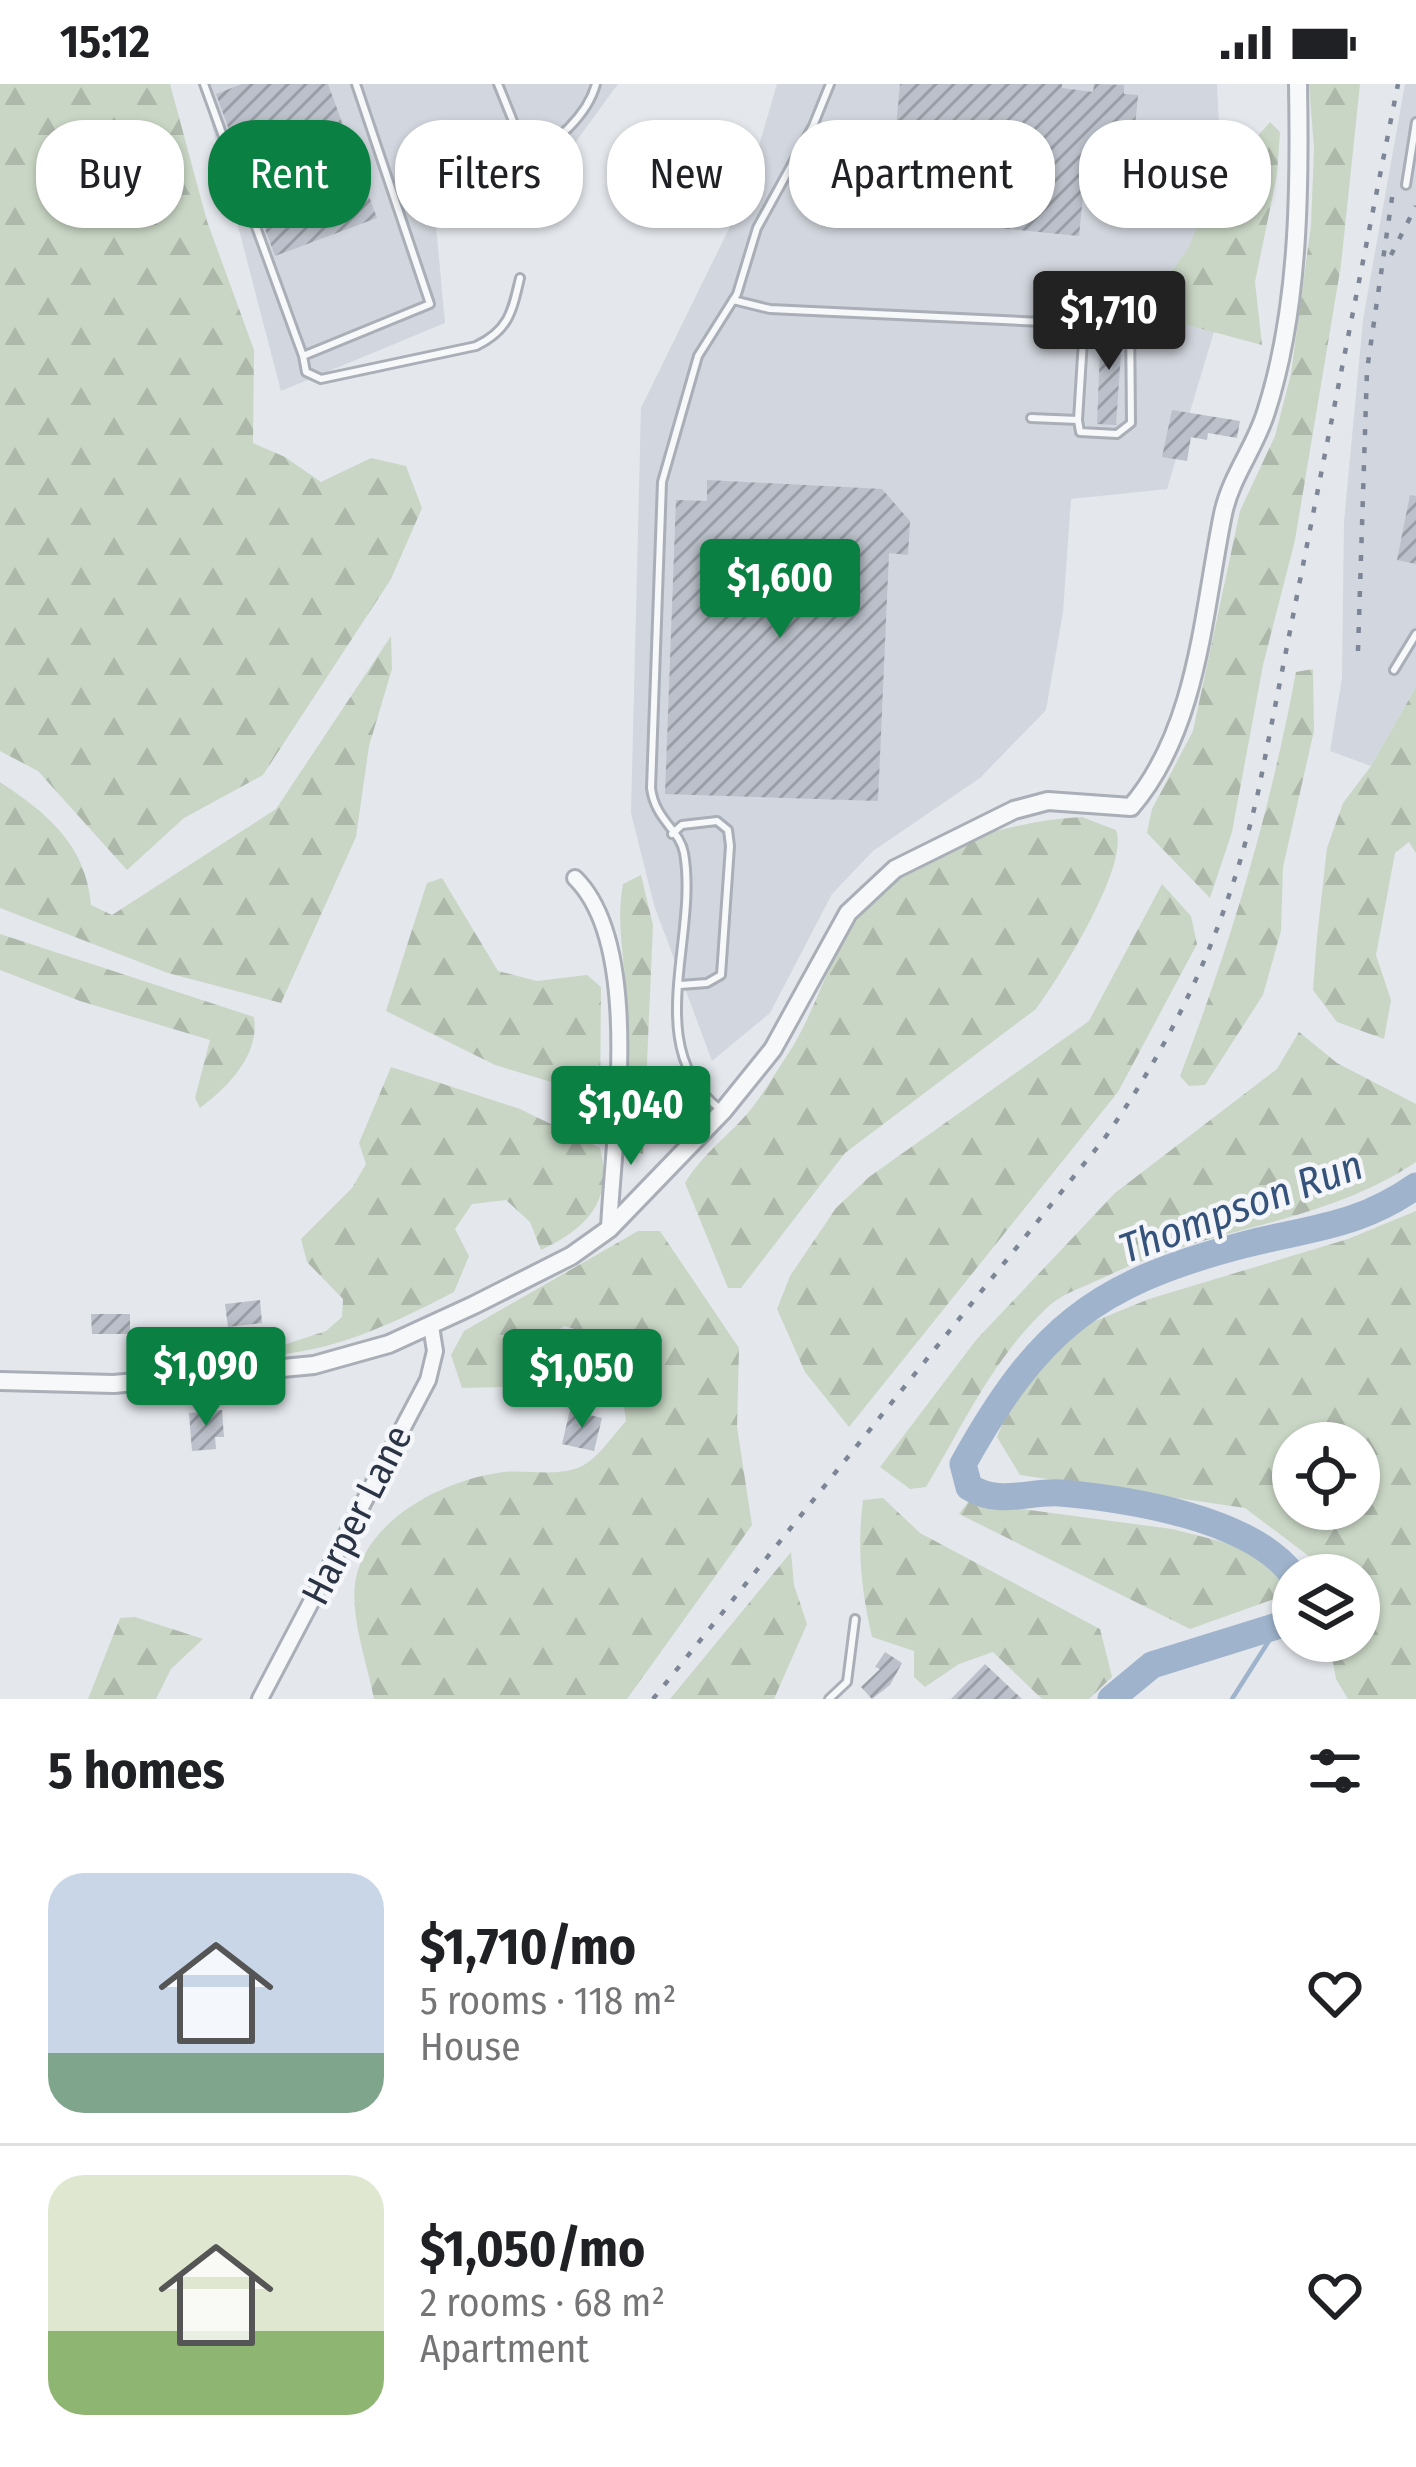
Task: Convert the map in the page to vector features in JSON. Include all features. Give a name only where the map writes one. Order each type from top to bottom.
[{"type":"street","points":[[0,1382],[114,1384],[263,1372],[351,1356],[431,1327],[571,1256],[609,1229],[723,1111],[772,1049],[848,913],[895,868],[1014,810],[1048,801],[1131,808],[1167,758],[1178,729],[1228,493],[1274,382],[1286,322],[1296,208],[1298,84]]},
{"type":"street","points":[[575,878],[602,914],[616,994],[609,1229]]},
{"type":"street","name":"Harper Lane","points":[[260,1699],[428,1381],[435,1351],[431,1327]]},
{"type":"lane","points":[[205,84],[306,372],[321,379],[476,346],[497,335],[511,319],[520,278]]},
{"type":"lane","points":[[303,356],[430,304],[356,84]]},
{"type":"lane","points":[[498,84],[526,156],[548,148],[592,97],[596,84]]},
{"type":"lane","points":[[723,1111],[700,1094],[682,1065],[684,851],[657,814],[651,788],[660,495],[698,356],[733,300],[757,228],[814,126],[830,84]]},
{"type":"lane","points":[[1406,185],[1416,122]]},
{"type":"lane","points":[[733,300],[770,309],[1084,324]]},
{"type":"lane","points":[[1094,313],[1122,314],[1132,322],[1131,423],[1117,434],[1080,432],[1084,324],[1094,313]]},
{"type":"lane","points":[[1031,418],[1078,420]]},
{"type":"lane","points":[[1394,670],[1416,634]]},
{"type":"lane","points":[[672,834],[682,825],[717,820],[728,830],[730,846],[721,975],[680,985]]},
{"type":"lane","points":[[829,1699],[847,1682],[857,1630],[854,1619]]},
{"type":"shaded area","points":[[201,84],[618,84],[583,132],[583,120],[395,120],[395,228],[436,228],[445,323],[281,391],[239,228],[371,228],[371,120],[210,120]]},
{"type":"shaded area","points":[[777,84],[1217,84],[1219,120],[1079,120],[1079,228],[1224,228],[1227,288],[1167,489],[1071,499],[1063,612],[1046,710],[980,778],[873,851],[832,894],[770,1013],[712,1061],[654,905],[631,813],[641,408],[729,228],[765,228],[765,125]]},
{"type":"shaded area","points":[[1405,84],[1416,84],[1416,687],[1371,766],[1330,751],[1342,678],[1344,522],[1363,320]]},
{"type":"green space","points":[[0,84],[170,84],[180,120],[36,120],[36,228],[184,228],[184,136],[208,228],[254,350],[253,443],[285,457],[321,482],[371,458],[406,466],[422,508],[391,579],[263,775],[184,818],[127,870],[38,771],[0,751]]},
{"type":"green space","points":[[1309,84],[1360,84],[1341,265],[1295,540],[1263,665],[1232,832],[1210,898],[1147,833],[1152,809],[1193,731],[1240,511],[1275,436],[1291,374],[1311,225],[1314,149]]},
{"type":"green space","points":[[1271,123],[1280,132],[1271,204]]},
{"type":"green space","points":[[1196,228],[1266,228],[1255,282],[1262,345],[1172,321],[1155,295],[1189,247]]},
{"type":"green space","points":[[391,636],[392,669],[369,746],[356,837],[281,1003],[168,973],[0,908],[0,782],[62,833],[81,865],[91,905],[112,915],[276,809]]},
{"type":"green space","points":[[1313,669],[1314,731],[1283,867],[1281,931],[1263,995],[1205,1085],[1189,1086],[1180,1076],[1247,877],[1296,672]]},
{"type":"green space","points":[[1416,687],[1416,853],[1409,842],[1395,853],[1376,955],[1391,1000],[1384,1039],[1337,1022],[1313,990],[1317,937],[1327,848],[1343,803],[1371,766]]},
{"type":"green space","points":[[1082,817],[1116,830],[1113,868],[1090,921],[1036,1009],[845,1153],[741,1288],[728,1288],[685,1183],[770,1081],[866,907],[910,869],[965,841],[1024,824]]},
{"type":"green space","points":[[641,875],[653,925],[643,1154],[636,1152],[631,1131],[620,919],[623,884]]},
{"type":"green space","points":[[442,878],[498,971],[537,981],[587,975],[601,987],[600,1104],[568,1087],[495,1065],[386,1011],[427,883]]},
{"type":"green space","points":[[1162,884],[1191,916],[1197,944],[1118,1092],[849,1427],[805,1372],[777,1309],[790,1276],[836,1208],[869,1177],[1089,1021]]},
{"type":"green space","points":[[0,934],[254,1017],[247,1057],[231,1080],[200,1108],[195,1098],[210,1040],[80,1001],[0,970]]},
{"type":"green space","points":[[1299,1032],[1337,1063],[1416,1104],[1416,1162],[1342,1200],[1185,1246],[1063,1296],[1030,1325],[996,1368],[926,1487],[910,1489],[880,1467],[976,1340],[1115,1193],[1277,1069]]},
{"type":"green space","points":[[391,1067],[520,1109],[600,1148],[603,1184],[593,1211],[571,1233],[541,1250],[530,1222],[506,1200],[472,1204],[455,1229],[469,1256],[454,1292],[382,1327],[332,1344],[253,1355],[326,1331],[342,1317],[343,1299],[307,1262],[301,1239],[352,1188],[366,1164],[359,1143]]},
{"type":"green space","points":[[1416,1211],[1416,1699],[1348,1699],[1336,1679],[1333,1662],[1380,1662],[1380,1554],[1306,1554],[1274,1530],[1380,1530],[1380,1422],[1272,1422],[1272,1528],[1245,1508],[1020,1475],[997,1437],[1017,1388],[1073,1330],[1149,1299],[1348,1239]]},
{"type":"green space","points":[[638,1231],[660,1231],[739,1348],[737,1427],[752,1525],[627,1699],[374,1699],[354,1600],[358,1570],[380,1533],[415,1504],[477,1477],[580,1467],[626,1421],[619,1372],[603,1337],[564,1326],[523,1358],[504,1387],[462,1388],[451,1355],[464,1331]]},
{"type":"green space","points":[[883,1498],[920,1533],[1100,1629],[1112,1677],[1089,1699],[1042,1699],[993,1652],[959,1664],[925,1687],[914,1677],[914,1651],[872,1637],[861,1568],[861,1518],[863,1500]]},
{"type":"green space","points":[[968,1502],[1172,1529],[1255,1550],[1272,1570],[1272,1600],[1190,1629],[959,1514]]},
{"type":"green space","points":[[791,1552],[794,1585],[807,1624],[774,1699],[670,1699]]},
{"type":"green space","points":[[135,1617],[203,1639],[171,1669],[156,1699],[88,1699],[120,1618]]},
{"type":"building","points":[[242,84],[328,84],[341,120],[225,120],[216,94]]},
{"type":"building","points":[[900,84],[1062,84],[1062,88],[1093,92],[1094,84],[1124,85],[1124,94],[1138,95],[1136,120],[1079,120],[1079,236],[998,228],[1055,228],[1055,120],[897,120]]},
{"type":"building","points":[[265,228],[350,228],[275,256]]},
{"type":"building","points":[[1101,324],[1123,325],[1116,425],[1097,424]]},
{"type":"building","points":[[1172,410],[1240,421],[1237,438],[1208,433],[1207,440],[1191,437],[1187,461],[1162,457]]},
{"type":"building","points":[[707,480],[882,489],[910,521],[908,555],[889,553],[878,801],[665,794],[676,500],[707,501]]},
{"type":"building","points":[[1410,495],[1416,496],[1416,564],[1397,560]]},
{"type":"building","points":[[260,1300],[262,1323],[228,1327],[225,1304]]},
{"type":"building","points":[[91,1314],[130,1314],[130,1334],[92,1334]]},
{"type":"building","points":[[222,1410],[224,1437],[215,1437],[216,1449],[192,1451],[189,1413]]},
{"type":"building","points":[[570,1410],[602,1418],[594,1451],[562,1444]]},
{"type":"building","points":[[885,1652],[902,1663],[890,1685],[872,1699],[861,1687],[880,1669],[875,1667]]},
{"type":"building","points":[[985,1664],[1022,1699],[951,1699]]},
{"type":"waterway","name":"Thompson Run","points":[[1272,1554],[1219,1526],[1153,1507],[1088,1496],[980,1493],[969,1487],[963,1464],[1017,1379],[1074,1319],[1108,1296],[1191,1260],[1353,1218],[1416,1186]]},
{"type":"waterway","name":"Thompson Run","points":[[1111,1699],[1152,1665],[1272,1628]]},
{"type":"waterway","points":[[1232,1699],[1272,1636]]},
{"type":"railway","points":[[653,1699],[1104,1139],[1157,1056],[1200,971],[1233,882],[1259,788],[1398,84]]},
{"type":"railway","points":[[1358,651],[1367,370],[1393,191]]},
{"type":"railway","points":[[1391,255],[1416,206]]}]
